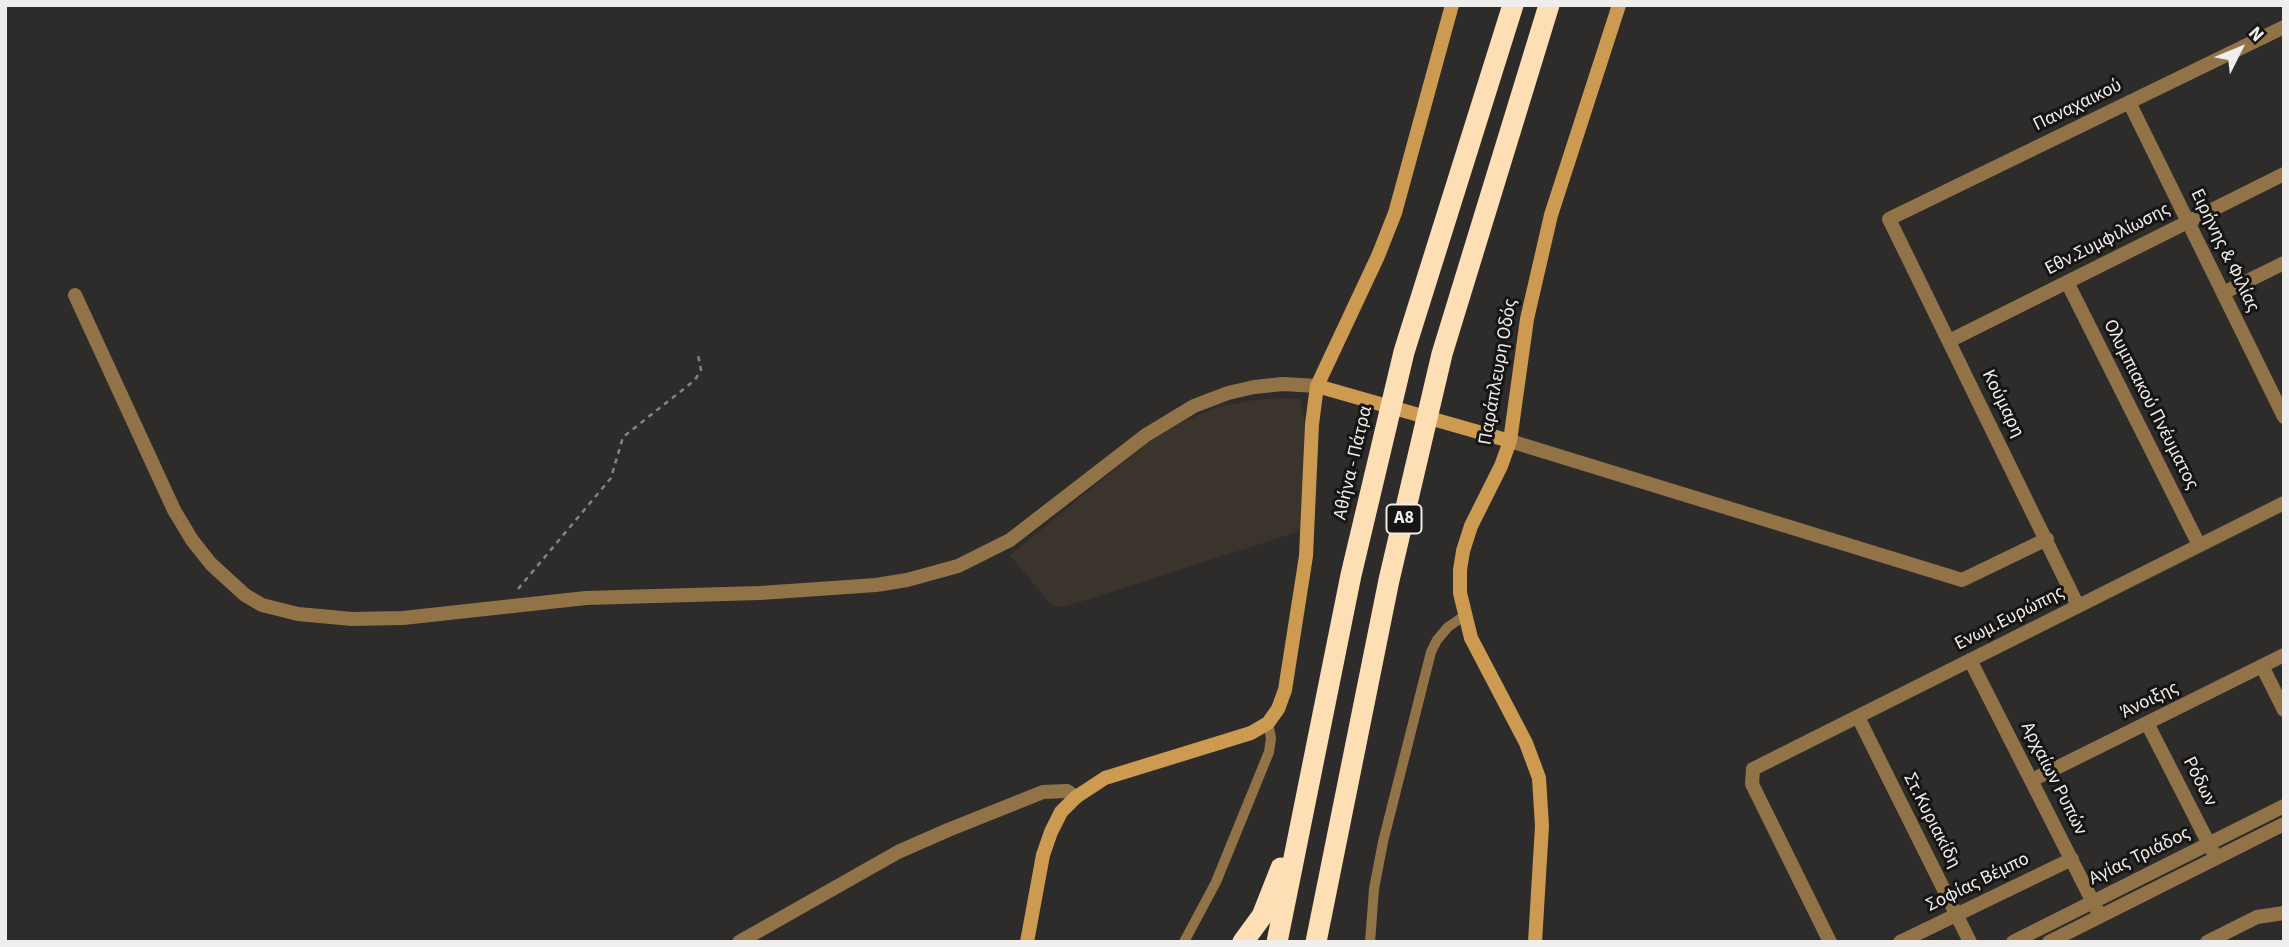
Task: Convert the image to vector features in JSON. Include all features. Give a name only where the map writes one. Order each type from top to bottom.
[{"type":"highway","name":"Αθήνα - Πάτρα","points":[[1277,942],[1351,575],[1404,352],[1513,5]]},
{"type":"highway","name":"Α8","points":[[1316,942],[1389,580],[1442,354],[1549,5]]},
{"type":"highway","points":[[1243,942],[1262,916],[1305,804]]},
{"type":"highway","points":[[1329,942],[1334,916],[1341,813]]},
{"type":"street","points":[[1027,942],[1043,855],[1061,812],[1076,797],[1105,778],[1236,739],[1268,723],[1279,709],[1297,622],[1306,556],[1312,424],[1317,386],[1389,229],[1452,5]]},
{"type":"street","name":"Παράπλευρη Οδός","points":[[1535,942],[1542,826],[1539,778],[1526,743],[1483,663],[1464,616],[1460,570],[1471,526],[1501,466],[1510,441],[1527,319],[1548,226],[1619,5]]},
{"type":"street","name":"Παναχαικού","points":[[1889,219],[2284,27]]},
{"type":"street","name":"Ειρήνης & Φιλίας","points":[[2129,102],[2284,417]]},
{"type":"street","name":"Εθν.Συμφιλίωσης","points":[[1949,341],[2284,174]]},
{"type":"street","name":"Κούμαρη","points":[[1889,219],[2078,606]]},
{"type":"street","points":[[2223,293],[2284,263]]},
{"type":"street","name":"Ολυμπιακού Πνέυματος","points":[[2067,282],[2199,545]]},
{"type":"street","points":[[75,295],[179,520],[211,564],[245,596],[287,612],[365,619],[403,618],[586,598],[835,588],[892,583],[930,575],[980,556],[1010,540],[1146,435],[1194,406],[1228,393],[1283,384],[1317,386],[1510,441],[1962,580],[2047,539]]},
{"type":"street","name":"Ενωμ.Ευρώπης","points":[[1830,942],[1752,784],[1753,769],[2284,503]]},
{"type":"street","name":"Άνοιξης","points":[[2032,780],[2284,655]]},
{"type":"street","name":"Αρχαίων Ρυπών","points":[[1970,660],[2101,916]]},
{"type":"street","points":[[2262,666],[2284,710]]},
{"type":"street","name":"Στ.Κυριακίδη","points":[[1858,717],[1970,942]]},
{"type":"street","name":"Ρόδων","points":[[2147,723],[2216,858]]},
{"type":"street","points":[[739,942],[898,852],[948,830],[1043,792],[1067,791],[1076,797]]},
{"type":"street","points":[[2280,808],[2284,824]]},
{"type":"street","name":"Αγίας Τριάδος","points":[[2012,942],[2280,808]]},
{"type":"street","name":"Αγίας Τριάδος","points":[[2049,942],[2284,824]]},
{"type":"street","name":"Σοφίας Βέμπο","points":[[1900,942],[2072,859]]},
{"type":"street","points":[[2207,942],[2257,918],[2284,913]]},
{"type":"lane","points":[[1370,942],[1374,889],[1383,842],[1431,652],[1448,627],[1464,616]]},
{"type":"lane","points":[[1184,942],[1216,882],[1269,752],[1271,738],[1268,723]]},
{"type":"path","points":[[504,605],[608,482],[614,472],[623,437],[695,380],[701,370],[698,355]]},
{"type":"shaded area","points":[[1283,398],[1300,399],[1304,420],[1303,530],[1064,607],[1051,605],[1010,555],[1148,442],[1173,426],[1218,407]]}]
